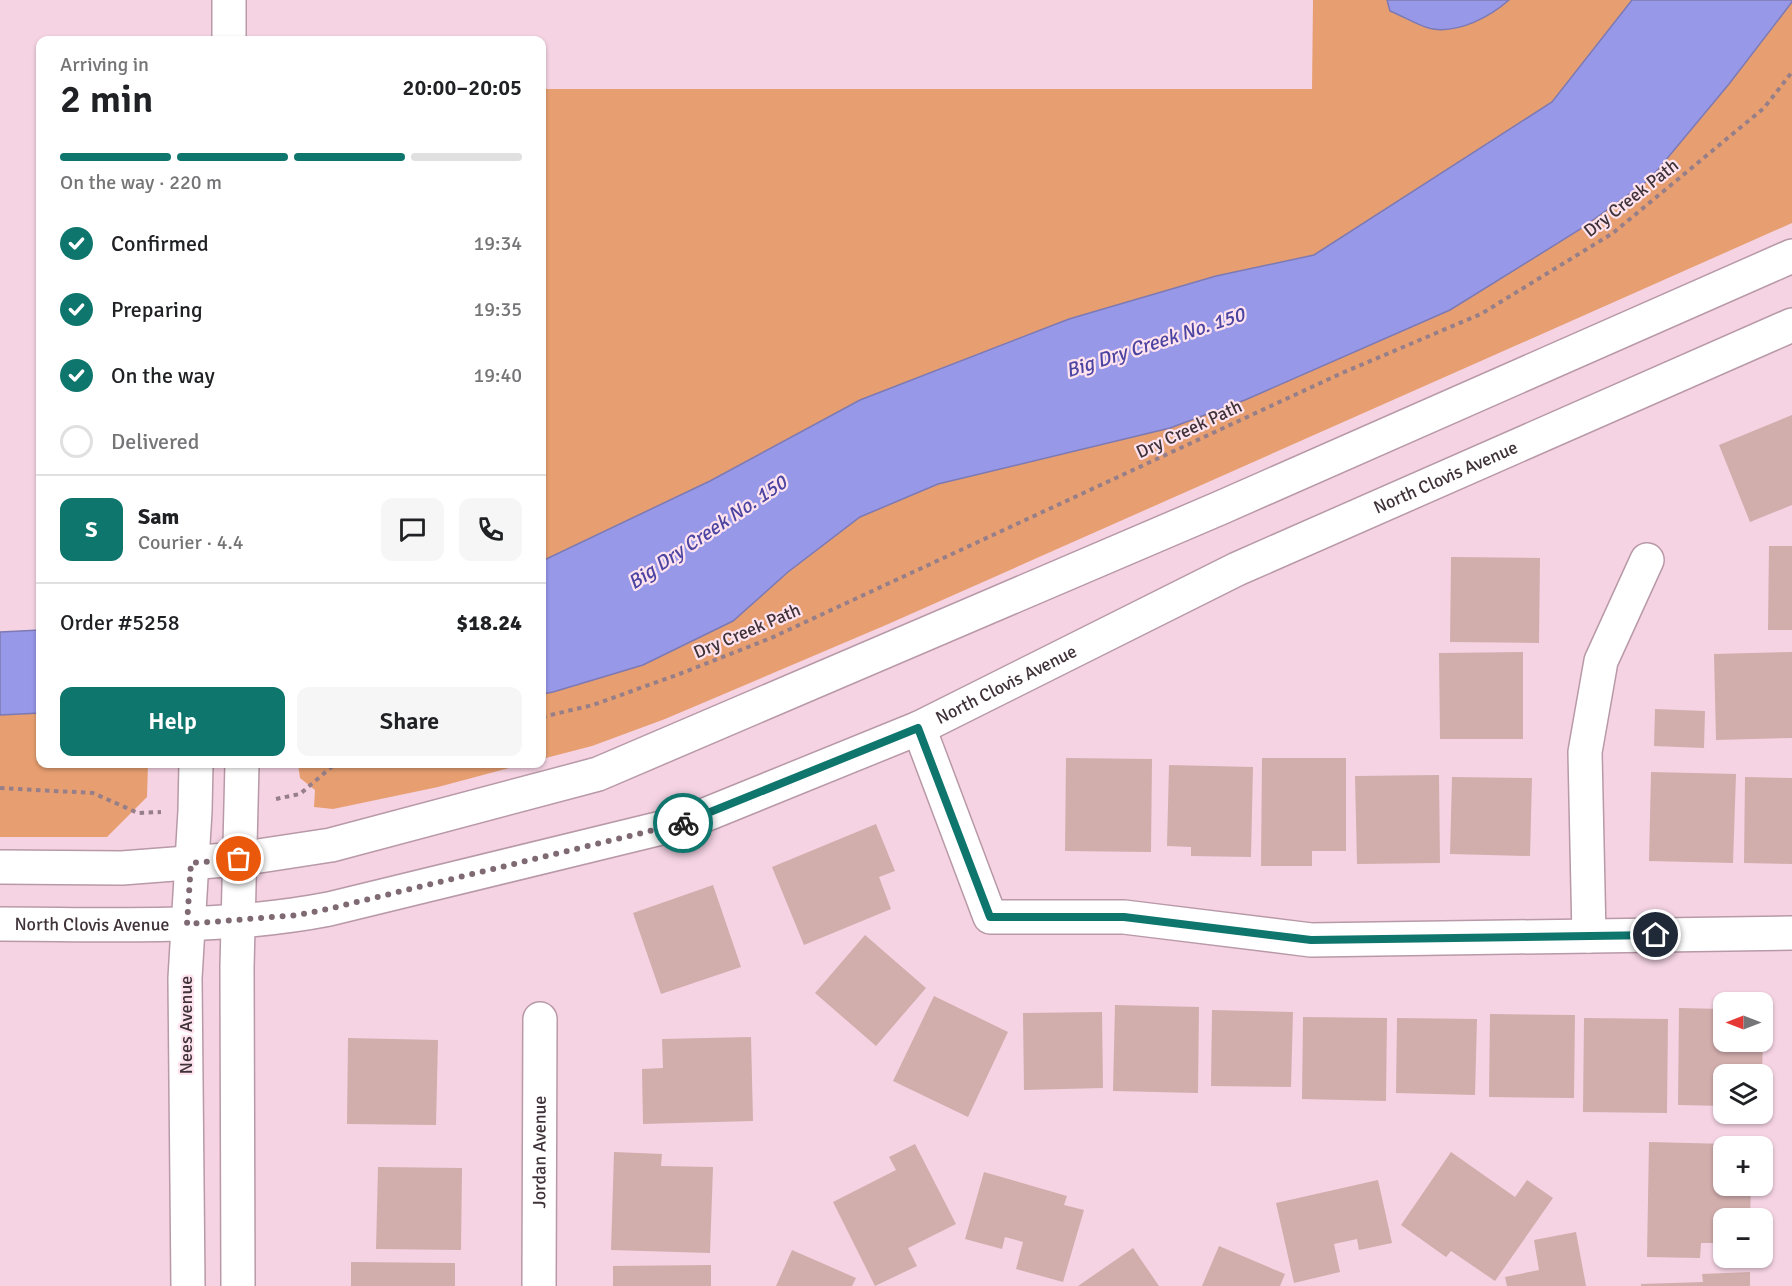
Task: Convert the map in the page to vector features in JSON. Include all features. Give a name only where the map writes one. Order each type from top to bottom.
[{"type":"main road","points":[[229,0],[229,36]]},
{"type":"main road","points":[[0,867],[122,868],[239,859],[331,845],[598,774],[1220,508],[1792,256]]},
{"type":"main road","name":"North Clovis Avenue","points":[[0,924],[187,924],[298,915],[690,822],[918,728],[1237,569],[1792,325]]},
{"type":"main road","points":[[1589,936],[1585,752],[1601,661],[1647,560]]},
{"type":"main road","points":[[918,728],[990,917],[1124,917],[1311,940],[1792,933]]},
{"type":"main road","name":"Nees Avenue","points":[[188,1286],[185,989],[196,768]]},
{"type":"main road","points":[[238,1286],[237,967],[242,768]]},
{"type":"main road","name":"Jordan Avenue","points":[[538,1286],[540,1019]]},
{"type":"path","name":"Dry Creek Path","points":[[546,716],[593,705],[771,638],[1342,373],[1480,314],[1613,233],[1764,108],[1792,72]]},
{"type":"path","points":[[300,794],[330,768]]},
{"type":"path","points":[[0,788],[93,793],[138,813]]},
{"type":"shaded area","points":[[1313,0],[1632,0],[1552,102],[1314,255],[1216,276],[1069,319],[860,400],[710,481],[546,559],[546,89],[1312,89]]},
{"type":"shaded area","points":[[1792,2],[1792,223],[886,625],[665,719],[592,746],[546,758],[546,693],[733,621],[788,572],[860,517],[938,484],[1170,428],[1245,400],[1450,310],[1579,230],[1650,179],[1729,84]]},
{"type":"shaded area","points":[[36,713],[36,768],[148,768],[147,797],[107,837],[0,837],[0,715]]},
{"type":"shaded area","points":[[299,768],[509,768],[438,787],[333,809],[314,807],[315,790],[300,778]]},
{"type":"water","points":[[1387,0],[1509,0],[1483,18],[1453,29],[1443,30],[1423,26],[1390,11]]},
{"type":"water","name":"Big Dry Creek No. 150","points":[[1632,0],[1792,0],[1729,84],[1650,179],[1579,230],[1450,310],[1245,400],[1170,428],[938,484],[860,517],[788,572],[733,621],[643,665],[546,693],[546,559],[710,481],[860,400],[1069,319],[1216,276],[1314,255],[1552,102]]},
{"type":"water","points":[[36,630],[36,713],[0,715],[0,632]]},
{"type":"building","points":[[1792,415],[1792,505],[1750,522],[1719,445]]},
{"type":"building","points":[[1769,546],[1792,546],[1792,630],[1768,630]]},
{"type":"building","points":[[1451,557],[1540,558],[1539,643],[1450,642]]},
{"type":"building","points":[[1523,652],[1523,739],[1440,739],[1439,653]]},
{"type":"building","points":[[1792,652],[1792,738],[1716,740],[1714,654]]},
{"type":"building","points":[[1655,709],[1705,711],[1704,748],[1654,746]]},
{"type":"building","points":[[1066,758],[1152,759],[1151,852],[1065,851]]},
{"type":"building","points":[[1262,758],[1346,758],[1346,851],[1312,851],[1312,866],[1261,866]]},
{"type":"building","points":[[1169,765],[1253,767],[1251,857],[1191,856],[1191,847],[1167,846]]},
{"type":"building","points":[[1651,772],[1736,774],[1733,863],[1649,861]]},
{"type":"building","points":[[1439,775],[1440,863],[1357,864],[1355,776]]},
{"type":"building","points":[[1452,777],[1532,778],[1530,856],[1450,854]]},
{"type":"building","points":[[1745,777],[1792,778],[1792,864],[1744,863]]},
{"type":"building","points":[[876,824],[895,871],[879,877],[891,909],[804,945],[772,867]]},
{"type":"building","points":[[713,885],[741,967],[661,994],[633,913]]},
{"type":"building","points":[[865,935],[926,988],[876,1046],[815,993]]},
{"type":"building","points":[[934,996],[1008,1032],[968,1117],[893,1081]]},
{"type":"building","points":[[1115,1005],[1199,1007],[1198,1093],[1113,1091]]},
{"type":"building","points":[[1679,1008],[1713,1009],[1713,1052],[1763,1052],[1762,1064],[1713,1064],[1713,1106],[1678,1105]]},
{"type":"building","points":[[1212,1010],[1293,1012],[1291,1087],[1211,1086]]},
{"type":"building","points":[[1102,1012],[1103,1088],[1024,1090],[1023,1013]]},
{"type":"building","points":[[1490,1014],[1575,1015],[1574,1098],[1489,1097]]},
{"type":"building","points":[[1303,1017],[1387,1018],[1386,1101],[1302,1099]]},
{"type":"building","points":[[1397,1018],[1477,1019],[1475,1095],[1396,1093]]},
{"type":"building","points":[[1584,1018],[1668,1019],[1667,1113],[1583,1112]]},
{"type":"building","points":[[751,1037],[753,1121],[643,1124],[642,1069],[663,1068],[662,1039]]},
{"type":"building","points":[[348,1038],[438,1040],[436,1125],[347,1124]]},
{"type":"building","points":[[1649,1142],[1713,1144],[1713,1196],[1751,1196],[1750,1208],[1713,1208],[1713,1243],[1701,1243],[1700,1258],[1647,1257]]},
{"type":"building","points":[[915,1144],[956,1224],[908,1248],[917,1266],[875,1286],[833,1202],[896,1170],[889,1157]]},
{"type":"building","points":[[614,1152],[662,1154],[661,1166],[713,1167],[710,1253],[611,1250]]},
{"type":"building","points":[[1451,1152],[1515,1197],[1527,1180],[1553,1198],[1495,1281],[1451,1251],[1446,1257],[1401,1225]]},
{"type":"building","points":[[378,1167],[462,1168],[461,1250],[376,1249]]},
{"type":"building","points":[[984,1172],[1067,1196],[1064,1205],[1084,1210],[1063,1282],[1016,1269],[1023,1242],[1005,1237],[1002,1249],[965,1239]]},
{"type":"building","points":[[1378,1180],[1392,1243],[1359,1250],[1357,1239],[1334,1244],[1340,1272],[1294,1283],[1276,1203]]},
{"type":"building","points":[[1576,1232],[1586,1286],[1507,1286],[1505,1277],[1539,1270],[1534,1240]]},
{"type":"building","points":[[1219,1246],[1285,1274],[1280,1286],[1202,1286]]},
{"type":"building","points":[[1133,1248],[1159,1286],[1078,1286]]},
{"type":"building","points":[[792,1250],[856,1278],[852,1286],[776,1286]]},
{"type":"building","points":[[351,1262],[455,1263],[455,1286],[351,1286]]},
{"type":"building","points":[[711,1265],[711,1286],[613,1286],[613,1266]]},
{"type":"building","points":[[1750,1272],[1750,1286],[1641,1286],[1641,1284],[1703,1282],[1702,1274]]},
{"type":"way so far","points":[[239,859],[191,863],[187,924],[298,915],[328,909],[683,823]]},
{"type":"route","points":[[683,823],[918,728],[990,917],[1124,917],[1311,940],[1656,935]]}]
